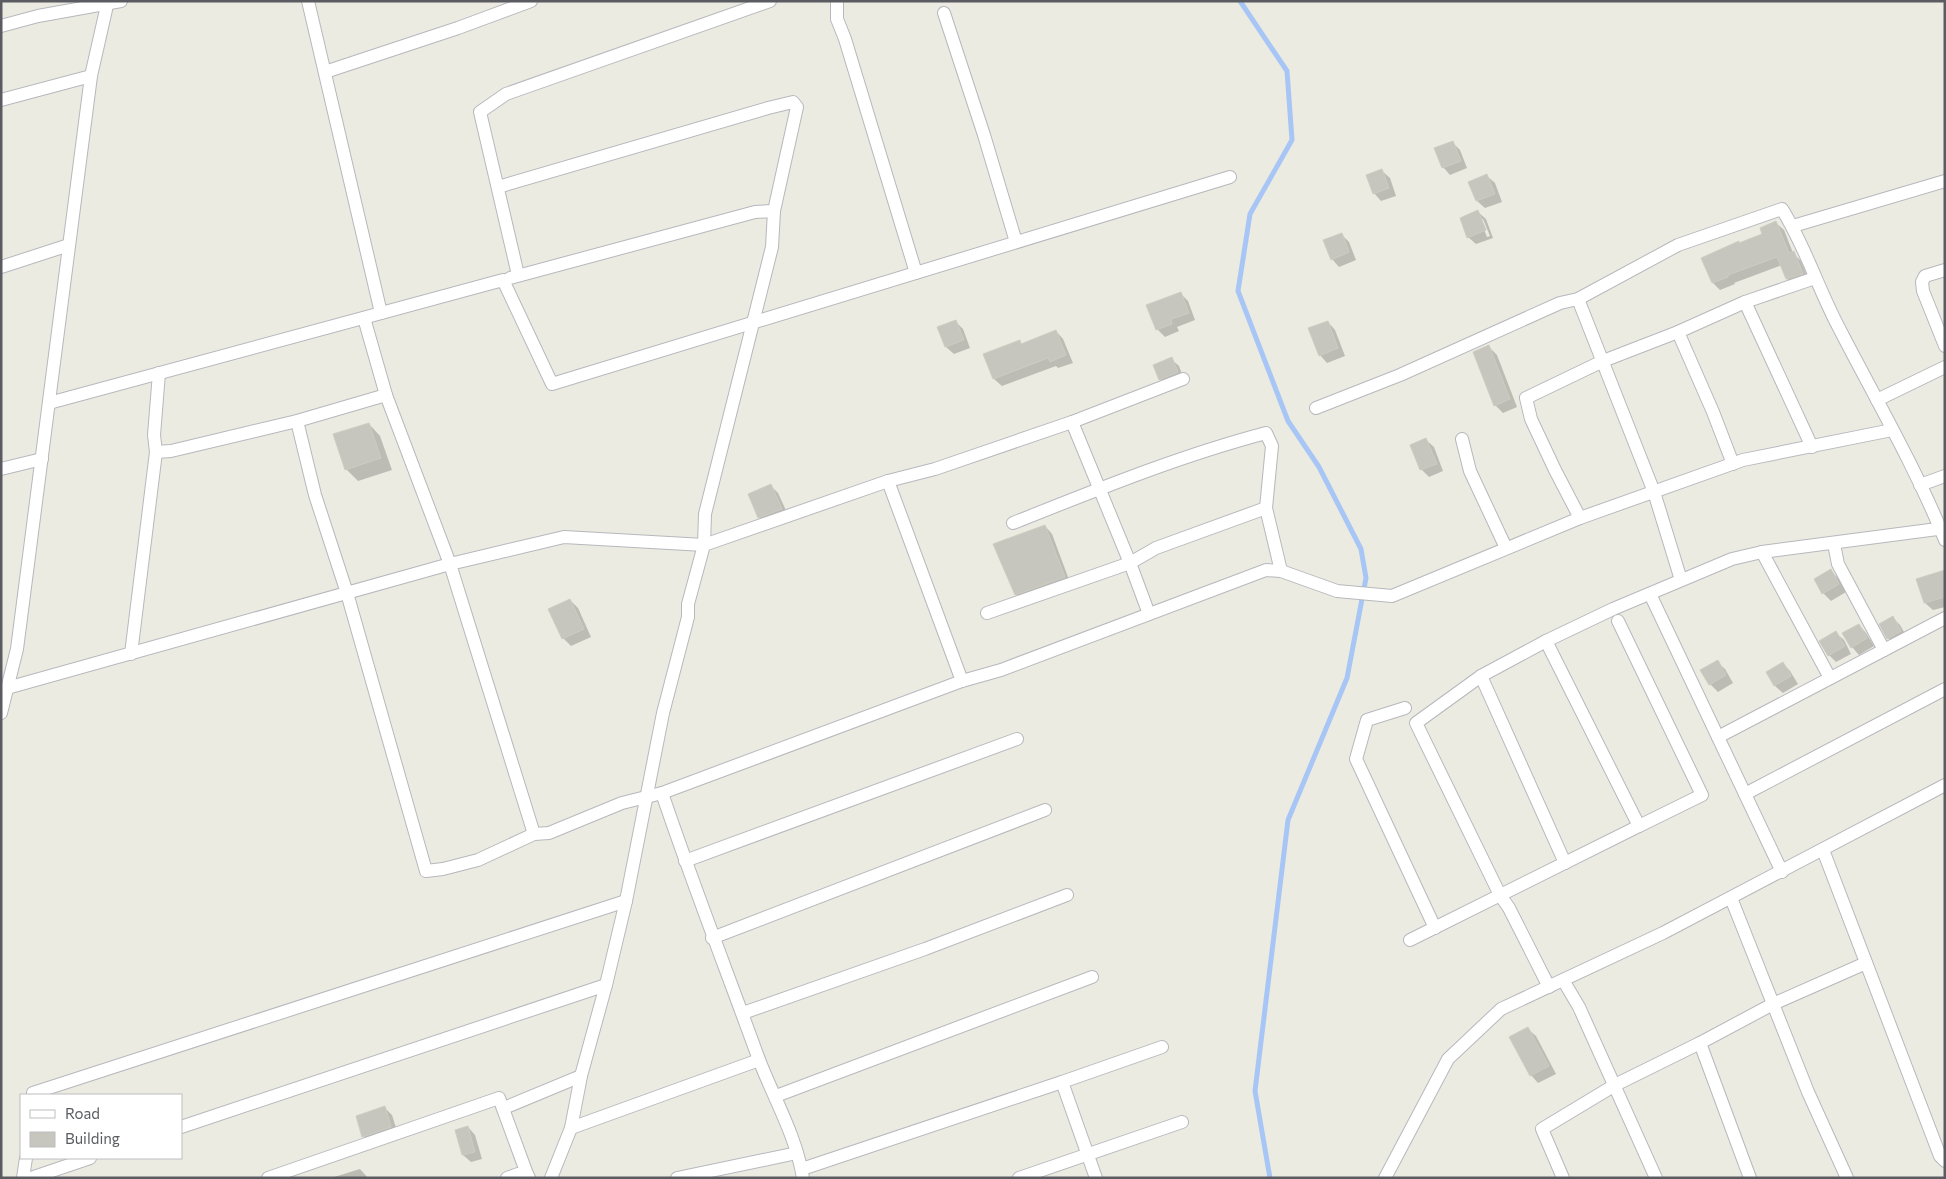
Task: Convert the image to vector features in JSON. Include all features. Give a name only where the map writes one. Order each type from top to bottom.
[{"type":"street","points":[[1,26],[38,16],[121,1]]},
{"type":"street","points":[[308,1],[382,313]]},
{"type":"street","points":[[325,72],[458,28],[531,1]]},
{"type":"street","points":[[518,276],[480,112],[506,94],[770,1]]},
{"type":"street","points":[[837,1],[837,19],[845,39],[916,273]]},
{"type":"street","points":[[1,713],[17,649],[91,76],[108,3]]},
{"type":"street","points":[[944,13],[984,135],[1016,242]]},
{"type":"street","points":[[1,100],[91,76]]},
{"type":"street","points":[[498,187],[793,102],[797,106],[774,211],[772,247],[705,514],[704,545],[688,604],[688,617],[663,713],[626,901],[606,985],[581,1076],[571,1128],[551,1178]]},
{"type":"street","points":[[503,280],[552,384],[1230,177]]},
{"type":"street","points":[[1793,226],[1945,180]]},
{"type":"street","points":[[1316,408],[1400,375],[1560,303],[1578,299],[1678,245],[1782,210],[1793,226],[1837,325],[1943,532],[1762,552],[1732,559],[1613,609],[1546,641],[1481,676],[1416,723],[1500,895],[1509,908],[1549,987]]},
{"type":"street","points":[[49,403],[755,212],[774,211]]},
{"type":"street","points":[[1,267],[69,246]]},
{"type":"street","points":[[1945,270],[1925,276],[1922,282],[1923,291],[1945,346]]},
{"type":"street","points":[[1580,518],[1555,470],[1525,400],[1538,391],[1603,361],[1678,332],[1744,302],[1815,278]]},
{"type":"street","points":[[1578,299],[1654,492],[1682,580]]},
{"type":"street","points":[[1744,302],[1812,447]]},
{"type":"street","points":[[364,318],[386,395],[450,564],[534,834]]},
{"type":"street","points":[[1678,332],[1713,412],[1733,464]]},
{"type":"street","points":[[1877,400],[1945,367]]},
{"type":"street","points":[[131,654],[156,452],[154,435],[159,373]]},
{"type":"street","points":[[7,688],[450,564],[564,537],[704,545],[888,481],[935,469],[1072,422],[1183,380]]},
{"type":"street","points":[[156,452],[171,451],[298,420],[386,395]]},
{"type":"street","points":[[298,420],[315,496],[347,593],[426,871],[444,870],[478,860],[534,834],[549,833],[622,803],[662,793],[962,681],[1000,670],[1266,570],[1281,571],[1337,591],[1392,596],[1580,518],[1743,460],[1892,430]]},
{"type":"street","points":[[1072,422],[1149,614]]},
{"type":"street","points":[[1013,523],[1100,488],[1226,444],[1266,434],[1272,446],[1266,508],[1281,571]]},
{"type":"street","points":[[1462,439],[1470,471],[1506,548]]},
{"type":"street","points":[[1,469],[42,459]]},
{"type":"street","points":[[1920,486],[1945,476]]},
{"type":"street","points":[[888,481],[962,681]]},
{"type":"street","points":[[987,613],[1130,563],[1156,548],[1266,508]]},
{"type":"street","points":[[1834,544],[1838,564],[1884,650]]},
{"type":"street","points":[[1762,552],[1830,678]]},
{"type":"street","points":[[1650,594],[1782,872]]},
{"type":"street","points":[[1718,737],[1945,618]]},
{"type":"street","points":[[1410,940],[1702,795],[1618,621]]},
{"type":"street","points":[[1546,641],[1639,826]]},
{"type":"street","points":[[1481,676],[1565,863]]},
{"type":"street","points":[[1745,794],[1945,689]]},
{"type":"street","points":[[1405,708],[1367,720],[1356,759],[1435,928]]},
{"type":"street","points":[[685,861],[1017,739]]},
{"type":"street","points":[[1385,1178],[1448,1058],[1501,1009],[1663,933],[1945,785]]},
{"type":"street","points":[[662,793],[712,938],[743,1014],[759,1060],[776,1096],[797,1153],[803,1176],[1162,1047]]},
{"type":"street","points":[[712,938],[1045,810]]},
{"type":"street","points":[[1823,850],[1940,1156],[1945,1161]]},
{"type":"street","points":[[743,1014],[925,949],[1067,895]]},
{"type":"street","points":[[1732,898],[1808,1092],[1847,1178]]},
{"type":"street","points":[[33,1094],[626,901]]},
{"type":"street","points":[[1562,1178],[1542,1129],[1615,1085],[1773,1004],[1866,963]]},
{"type":"street","points":[[776,1096],[1092,977]]},
{"type":"street","points":[[1563,980],[1579,1007],[1656,1178]]},
{"type":"street","points":[[182,1127],[606,985]]},
{"type":"street","points":[[1700,1043],[1750,1178]]},
{"type":"street","points":[[571,1128],[759,1060]]},
{"type":"street","points":[[504,1108],[581,1076]]},
{"type":"street","points":[[1062,1082],[1096,1178]]},
{"type":"street","points":[[268,1178],[499,1098],[528,1176]]},
{"type":"street","points":[[1019,1178],[1182,1122]]},
{"type":"street","points":[[677,1178],[797,1153]]},
{"type":"street","points":[[23,1178],[26,1159]]},
{"type":"street","points":[[31,1178],[87,1159]]},
{"type":"street","points":[[507,1178],[518,1174],[528,1176]]},
{"type":"building","points":[[1453,141],[1461,161],[1442,168],[1434,148]]},
{"type":"building","points":[[1382,169],[1389,188],[1373,194],[1366,175]]},
{"type":"building","points":[[1487,174],[1495,194],[1476,201],[1468,182]]},
{"type":"building","points":[[1478,210],[1486,230],[1467,238],[1460,218]]},
{"type":"building","points":[[1776,221],[1789,253],[1794,251],[1803,274],[1786,279],[1777,257],[1712,283],[1701,258],[1739,241],[1739,243],[1762,234],[1760,228]]},
{"type":"building","points":[[1342,233],[1349,252],[1331,260],[1323,240]]},
{"type":"building","points":[[1181,292],[1189,313],[1171,319],[1172,324],[1156,330],[1146,305]]},
{"type":"building","points":[[956,320],[964,340],[945,347],[937,327]]},
{"type":"building","points":[[1328,321],[1338,348],[1319,356],[1308,328]]},
{"type":"building","points":[[1056,330],[1066,355],[1050,362],[1048,358],[993,379],[983,354],[1020,340],[1021,344]]},
{"type":"building","points":[[1489,345],[1510,399],[1494,406],[1473,352]]},
{"type":"building","points":[[1172,357],[1178,372],[1159,380],[1153,365]]},
{"type":"building","points":[[369,423],[381,458],[345,470],[333,434]]},
{"type":"building","points":[[1426,438],[1437,464],[1420,470],[1410,445]]},
{"type":"building","points":[[771,484],[782,509],[758,518],[748,494]]},
{"type":"building","points":[[1045,525],[1065,577],[1015,595],[993,544]]},
{"type":"building","points":[[1831,569],[1839,584],[1822,594],[1814,579]]},
{"type":"building","points":[[1945,570],[1945,597],[1924,603],[1916,579]]},
{"type":"building","points":[[570,599],[584,629],[562,639],[548,609]]},
{"type":"building","points":[[1893,616],[1901,631],[1887,639],[1879,624]]},
{"type":"building","points":[[1859,624],[1867,638],[1851,648],[1842,633]]},
{"type":"building","points":[[1836,631],[1845,646],[1828,656],[1819,641]]},
{"type":"building","points":[[1718,660],[1726,675],[1709,685],[1700,670]]},
{"type":"building","points":[[1783,662],[1791,676],[1774,686],[1766,672]]},
{"type":"building","points":[[1528,1027],[1549,1066],[1530,1076],[1509,1037]]},
{"type":"building","points":[[385,1106],[391,1127],[362,1137],[356,1116]]},
{"type":"building","points":[[468,1126],[475,1152],[462,1155],[455,1130]]},
{"type":"waterway","points":[[1240,1],[1287,71],[1292,140],[1250,214],[1238,291],[1288,421],[1319,467],[1361,549],[1366,578],[1347,678],[1288,820],[1255,1091],[1270,1178]]}]
